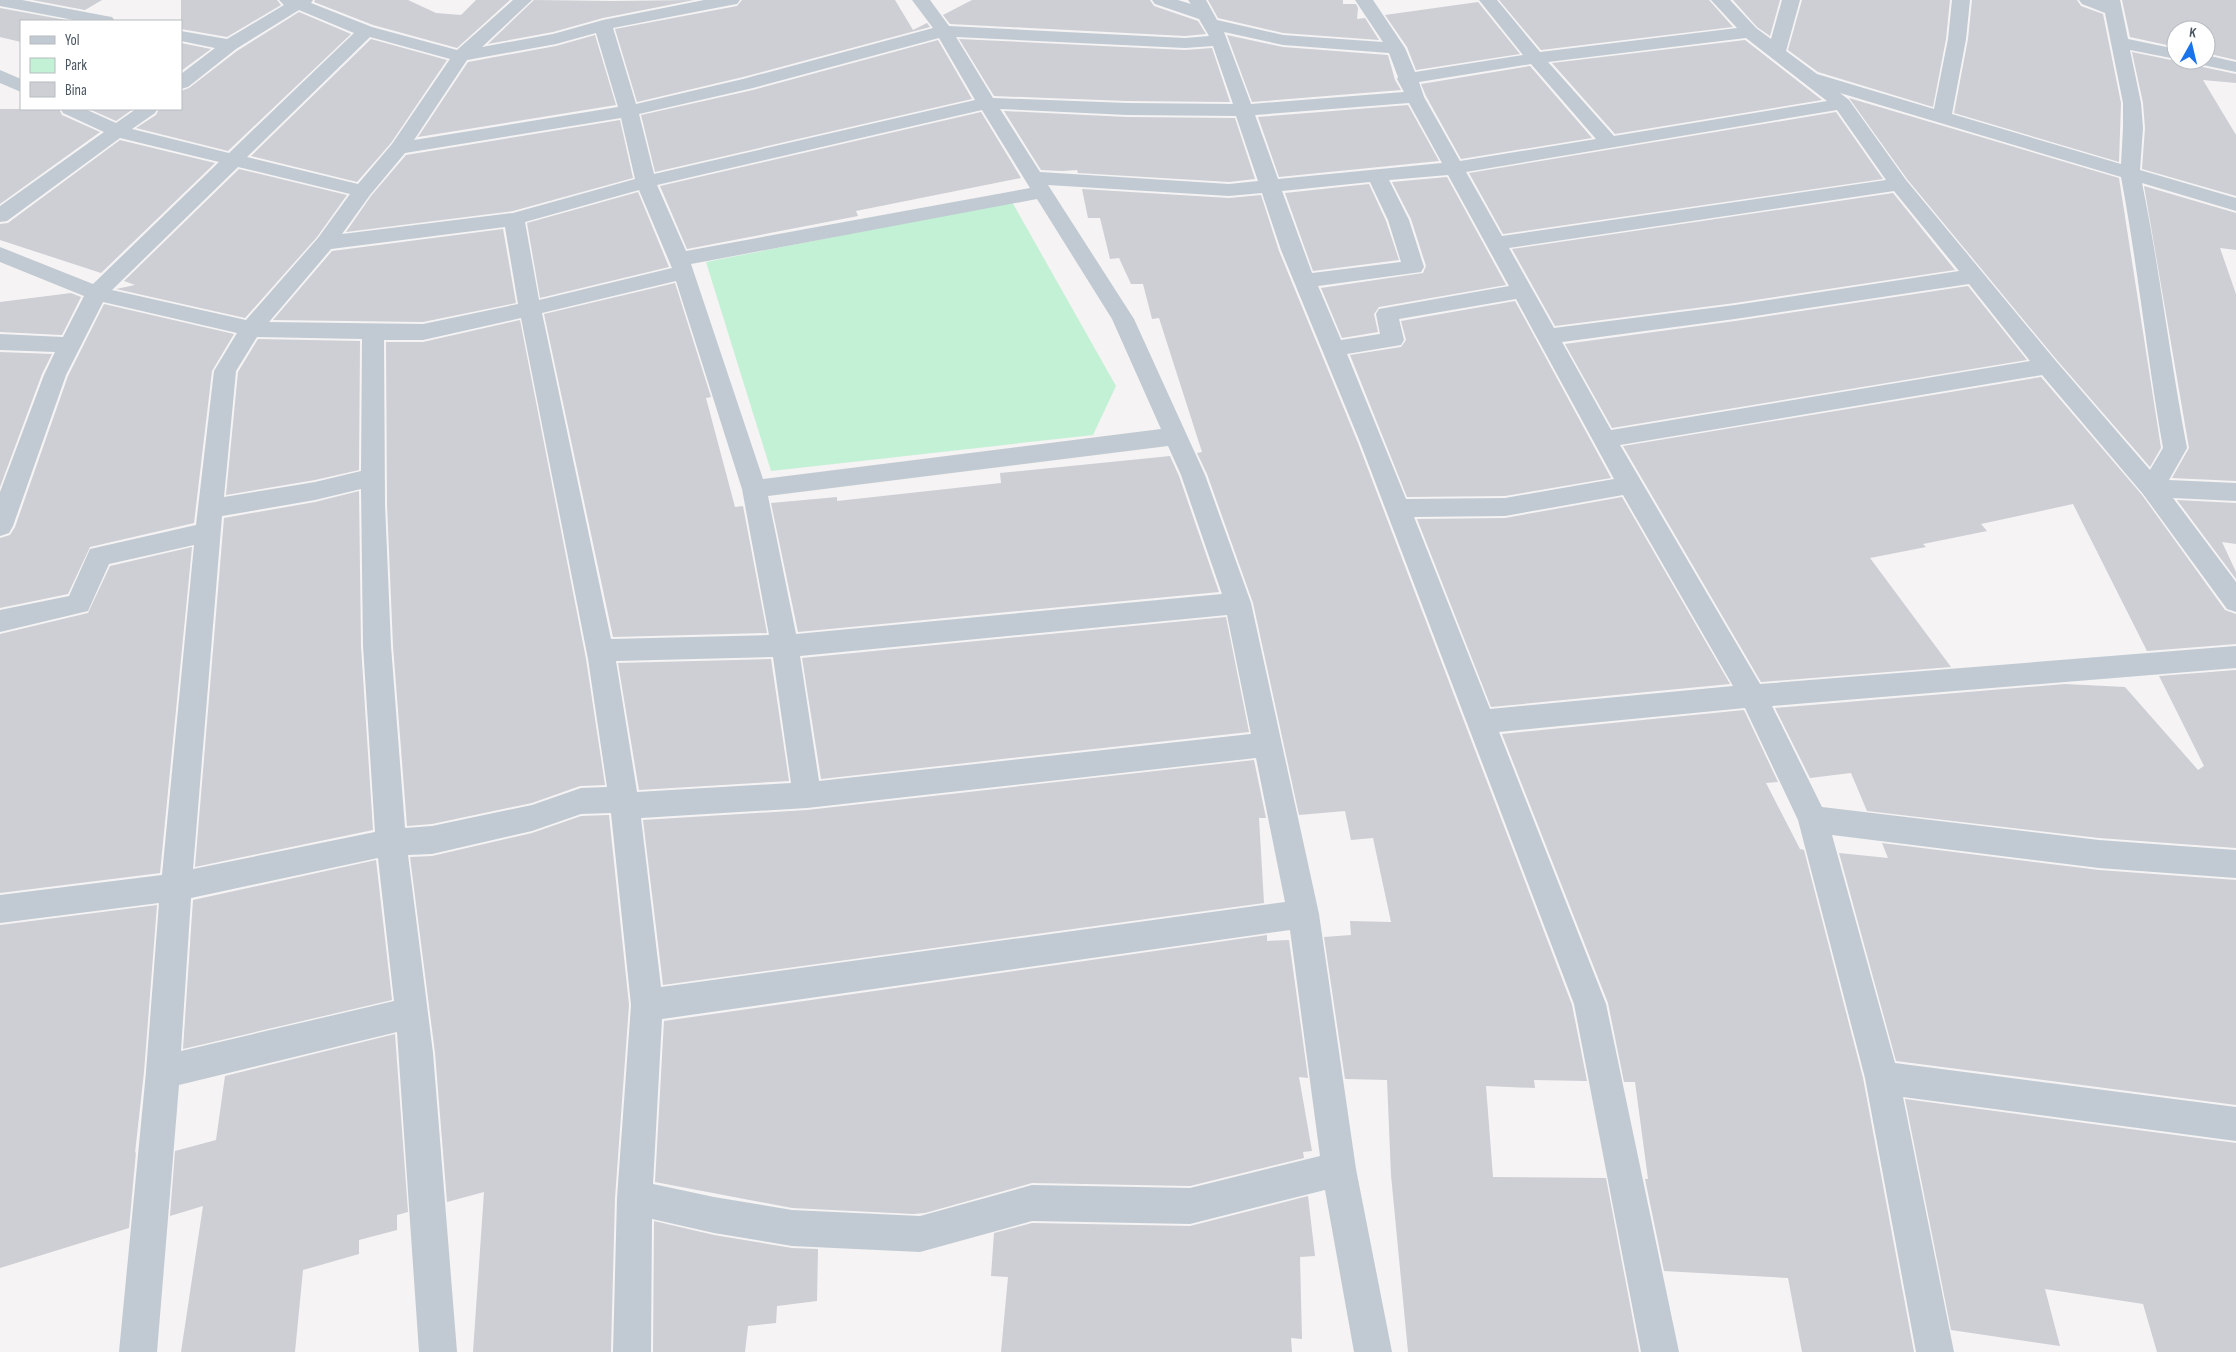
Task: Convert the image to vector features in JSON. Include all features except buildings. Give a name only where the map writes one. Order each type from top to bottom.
[{"type":"street","points":[[138,1352],[163,1072],[176,887],[209,521],[225,371],[251,329],[324,243],[363,191],[399,148],[461,56],[523,0]]},
{"type":"street","points":[[182,82],[230,45],[297,1],[366,31],[461,56],[556,39],[603,25],[731,0]]},
{"type":"street","points":[[921,0],[944,30],[987,103],[1123,319],[1193,475],[1238,603],[1303,914],[1340,1169],[1373,1352]]},
{"type":"street","points":[[1161,0],[1209,20],[1284,40],[1396,48]]},
{"type":"street","points":[[1364,0],[1396,48],[1406,79],[1454,168],[1630,485],[1753,696],[1813,819],[1882,1078],[1935,1352]]},
{"type":"street","points":[[1488,0],[1535,58],[1609,142]]},
{"type":"street","points":[[1720,0],[1750,32],[1842,104],[1899,184],[2047,366],[2152,488],[2236,602]]},
{"type":"street","points":[[1776,53],[1791,0]]},
{"type":"street","points":[[1942,116],[1957,39],[1961,0]]},
{"type":"street","points":[[2088,0],[2112,5],[2118,42],[2132,103],[2133,128],[2130,172],[2144,239],[2164,390],[2175,448],[2152,488]]},
{"type":"street","points":[[0,1],[101,20]]},
{"type":"street","points":[[399,148],[629,111],[746,84],[944,30],[1185,43],[1209,20]]},
{"type":"street","points":[[1209,20],[1305,281],[1372,442],[1590,1004],[1660,1352]]},
{"type":"street","points":[[603,25],[629,111],[646,182],[682,266],[754,489],[785,646],[807,795]]},
{"type":"street","points":[[0,526],[55,375],[96,293],[366,31]]},
{"type":"street","points":[[1406,79],[1535,58],[1750,32]]},
{"type":"street","points":[[182,36],[230,45]]},
{"type":"street","points":[[2118,42],[2166,52]]},
{"type":"street","points":[[2216,63],[2236,67]]},
{"type":"street","points":[[0,76],[20,86]]},
{"type":"street","points":[[1810,78],[2236,205]]},
{"type":"street","points":[[324,243],[514,219],[646,182],[987,103],[1127,109],[1243,110],[1415,97]]},
{"type":"street","points":[[0,254],[96,293],[251,329],[423,332],[530,309],[682,266],[1038,185],[1229,190],[1376,176],[1454,168],[1842,104]]},
{"type":"street","points":[[72,110],[119,132],[363,191]]},
{"type":"street","points":[[0,216],[119,132],[147,110]]},
{"type":"street","points":[[1305,281],[1413,267],[1406,240],[1390,197],[1376,176]]},
{"type":"street","points":[[1497,243],[1899,184]]},
{"type":"street","points":[[514,219],[530,309],[600,650],[624,800],[647,1005],[635,1198],[632,1352]]},
{"type":"street","points":[[1548,336],[1735,312],[1974,276]]},
{"type":"street","points":[[1332,348],[1393,340],[1387,314],[1522,291]]},
{"type":"street","points":[[373,332],[377,646],[391,842],[416,1053],[438,1352]]},
{"type":"street","points":[[0,342],[70,345]]},
{"type":"street","points":[[1606,439],[2047,366]]},
{"type":"street","points":[[754,489],[1176,436]]},
{"type":"street","points":[[0,621],[80,604],[99,556],[209,521],[315,491],[374,477]]},
{"type":"street","points":[[1396,508],[1505,507],[1630,485]]},
{"type":"street","points":[[2152,488],[2236,492]]},
{"type":"street","points":[[600,650],[785,646],[1238,603]]},
{"type":"street","points":[[1480,722],[1753,696],[2236,656]]},
{"type":"street","points":[[0,909],[176,887],[391,842],[432,840],[532,818],[581,801],[624,800],[636,806],[807,795],[1268,744]]},
{"type":"street","points":[[1813,819],[2099,854],[2236,864]]},
{"type":"street","points":[[647,1005],[1303,914]]},
{"type":"street","points":[[163,1072],[411,1013]]},
{"type":"street","points":[[1882,1078],[2236,1124]]},
{"type":"street","points":[[635,1198],[714,1215],[792,1228],[920,1234],[1032,1203],[1190,1206],[1340,1169]]},
{"type":"green space","points":[[1012,202],[1116,386],[1093,435],[771,471],[706,262]]}]
